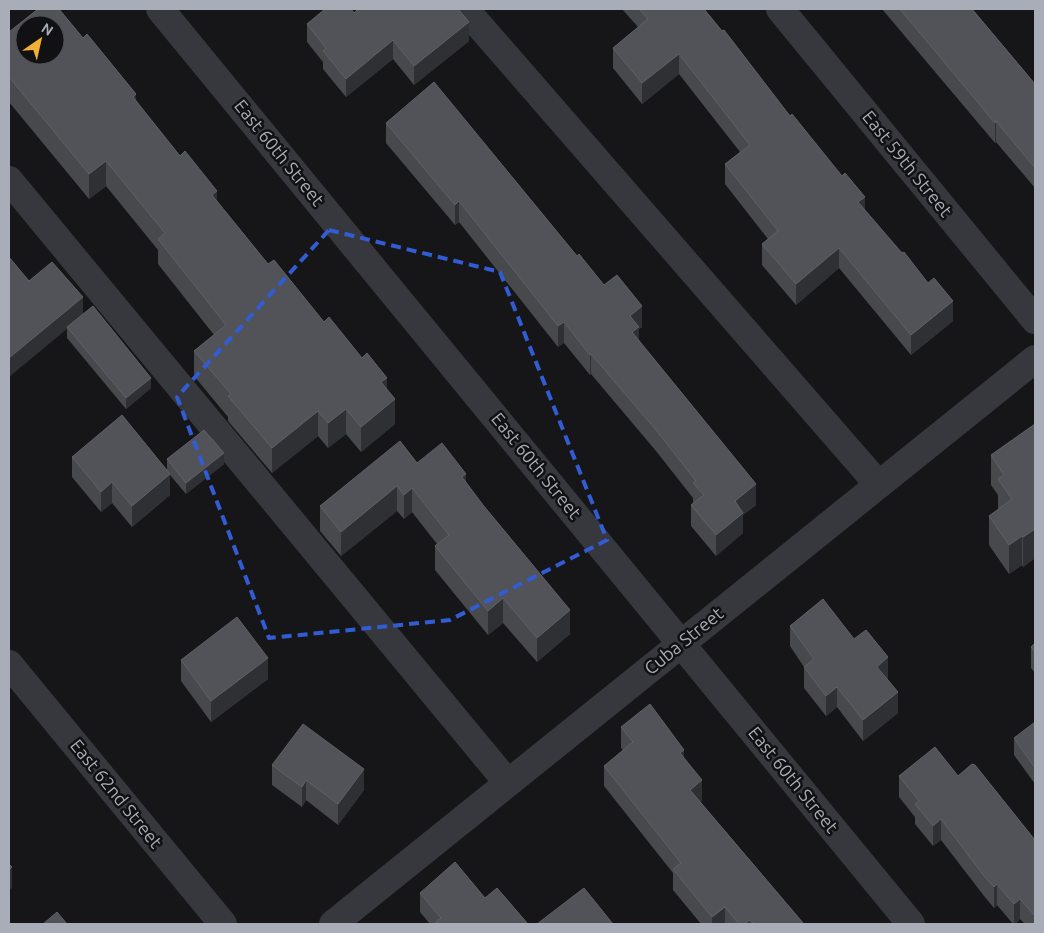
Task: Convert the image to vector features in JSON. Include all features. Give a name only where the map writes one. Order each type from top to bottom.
[{"type":"street","name":"East 60th Street","points":[[160,9],[911,924]]},
{"type":"street","points":[[465,9],[878,484]]},
{"type":"street","name":"East 59th Street","points":[[780,9],[1035,320]]},
{"type":"street","points":[[9,180],[508,783]]},
{"type":"street","name":"Cuba Street","points":[[333,924],[1035,359]]},
{"type":"street","name":"East 62nd Street","points":[[9,664],[222,924]]},
{"type":"highlighted area","points":[[329,230],[500,272],[607,540],[450,620],[269,638],[177,397]]},
{"type":"building","points":[[38,9],[59,9],[64,15],[30,15]]},
{"type":"building","points":[[325,9],[351,9],[354,13],[358,9],[458,9],[469,22],[414,66],[393,40],[346,79],[323,51],[326,48],[307,24]]},
{"type":"building","points":[[639,9],[704,9],[722,31],[724,30],[790,116],[792,114],[842,176],[845,173],[865,197],[858,202],[902,253],[904,252],[928,283],[934,278],[953,301],[911,335],[839,248],[796,284],[762,244],[778,231],[725,164],[750,145],[679,54],[642,83],[613,48],[648,19]]},
{"type":"building","points":[[900,9],[972,9],[1035,84],[1035,168],[996,121],[995,123]]},
{"type":"building","points":[[65,16],[83,38],[87,34],[136,94],[133,97],[180,156],[185,151],[217,191],[212,195],[268,264],[274,260],[324,322],[329,317],[362,358],[367,353],[387,378],[381,382],[395,399],[361,427],[346,409],[328,423],[318,411],[272,448],[228,396],[231,394],[194,351],[226,325],[158,239],[165,233],[106,161],[89,174],[9,77],[9,32],[15,27],[15,65],[65,65]]},
{"type":"building","points":[[434,82],[577,256],[579,254],[604,285],[617,275],[642,306],[630,316],[639,327],[632,332],[756,484],[735,501],[743,513],[716,535],[691,505],[704,495],[693,483],[696,481],[656,430],[590,355],[564,322],[558,326],[459,201],[455,205],[386,123]]},
{"type":"building","points":[[9,257],[29,281],[52,262],[83,297],[9,358]]},
{"type":"building","points":[[93,306],[151,378],[126,398],[67,327]]},
{"type":"building","points":[[122,415],[170,474],[132,506],[112,482],[101,492],[72,457]]},
{"type":"building","points":[[1035,424],[1035,529],[1009,545],[989,516],[1012,499],[998,479],[1004,475],[991,455]]},
{"type":"building","points":[[204,430],[224,453],[186,483],[167,459]]},
{"type":"building","points":[[400,441],[417,463],[442,443],[466,474],[462,477],[483,505],[570,610],[537,638],[503,598],[488,611],[435,546],[449,535],[412,488],[404,495],[397,486],[341,532],[320,506]]},
{"type":"building","points":[[823,599],[854,639],[866,630],[888,657],[877,667],[898,692],[863,720],[837,687],[826,696],[804,667],[814,659],[790,626]]},
{"type":"building","points":[[237,617],[268,658],[211,701],[181,660]]},
{"type":"building","points":[[1035,643],[1035,652],[1031,647]]},
{"type":"building","points":[[650,704],[684,750],[680,753],[702,780],[690,790],[804,924],[754,924],[750,920],[744,924],[739,924],[725,907],[712,917],[673,869],[681,863],[604,766],[633,742],[621,727]]},
{"type":"building","points":[[1035,722],[1035,768],[1014,738]]},
{"type":"building","points":[[303,724],[364,769],[338,804],[306,780],[302,787],[272,765]]},
{"type":"building","points":[[935,747],[958,776],[972,764],[975,765],[1035,840],[1035,916],[1020,899],[1014,904],[997,884],[994,887],[941,819],[933,826],[915,804],[919,801],[899,776]]},
{"type":"building","points":[[455,862],[485,898],[497,888],[528,924],[438,924],[436,922],[441,918],[420,893]]},
{"type":"building","points":[[584,888],[613,924],[537,924]]},
{"type":"building","points":[[57,912],[67,924],[43,924]]}]
